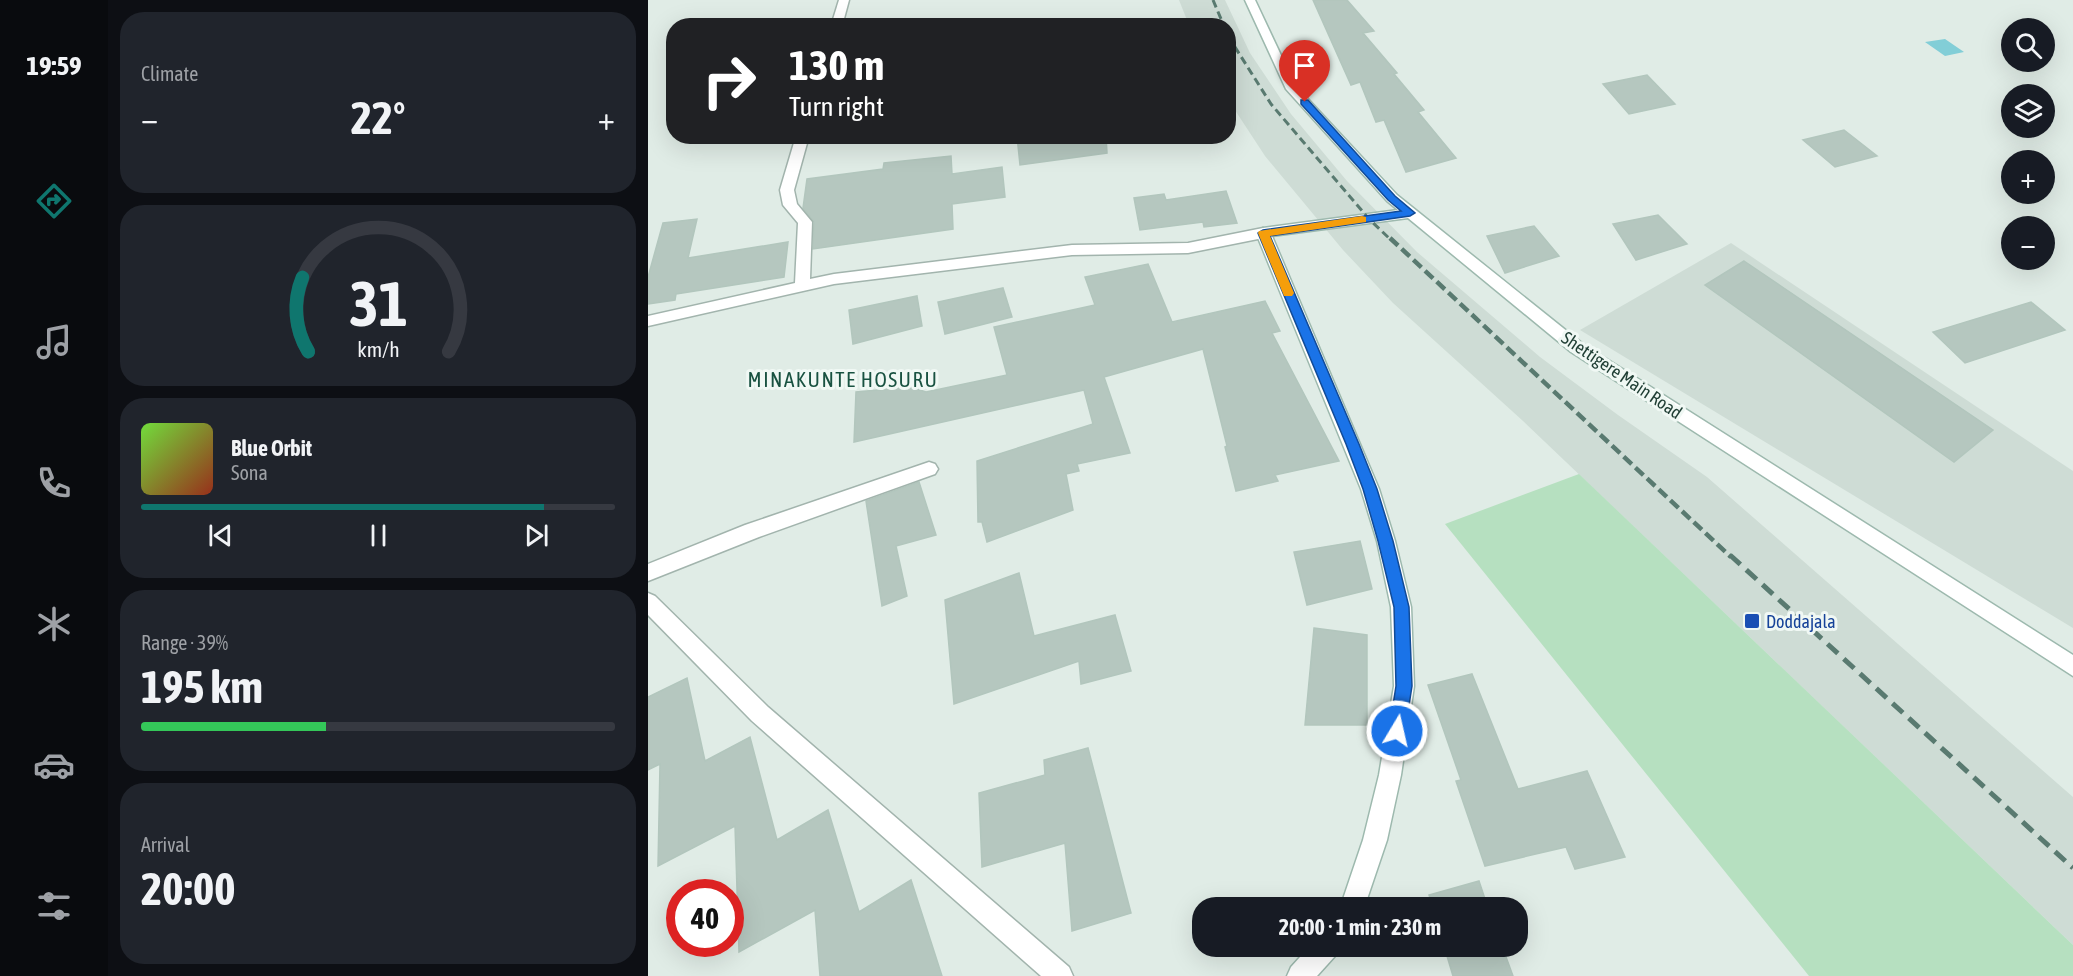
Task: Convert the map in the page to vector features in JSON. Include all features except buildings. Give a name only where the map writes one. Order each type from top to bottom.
[{"type":"street","points":[[838,18],[844,0]]},
{"type":"street","name":"Shettigere Main Road","points":[[1250,0],[1290,86],[1392,198],[1410,213],[1577,348],[2073,666]]},
{"type":"street","points":[[801,144],[787,190],[790,205],[805,222],[802,286]]},
{"type":"street","points":[[648,321],[834,279],[1072,250],[1188,248],[1263,233],[1410,213]]},
{"type":"street","points":[[1263,233],[1370,489],[1386,541],[1401,607],[1404,686],[1390,776],[1375,840],[1356,897]]},
{"type":"street","points":[[648,573],[794,516],[929,469]]},
{"type":"street","points":[[648,602],[760,714],[1060,976]]},
{"type":"street","points":[[1300,976],[1317,957]]},
{"type":"shaded area","points":[[1179,0],[1225,0],[1233,18],[1186,18]]},
{"type":"shaded area","points":[[1236,23],[1250,53],[1291,114],[1347,181],[1417,252],[1540,357],[1707,477],[2073,797],[2073,945],[1523,421],[1393,303],[1343,250],[1265,156],[1236,112]]},
{"type":"shaded area","points":[[1731,243],[2073,471],[2073,628],[1580,330]]},
{"type":"green space","points":[[1579,474],[2073,945],[2073,976],[1809,976],[1445,524]]},
{"type":"water","points":[[1945,39],[1964,52],[1945,56],[1925,42]]},
{"type":"railway","points":[[1213,0],[1221,18]]},
{"type":"railway","points":[[1236,49],[1271,104],[1369,219],[1391,240]]},
{"type":"railway","points":[[1390,238],[1731,557]]},
{"type":"railway","points":[[1730,555],[2073,868]]},
{"type":"slow traffic","points":[[1288,293],[1263,233],[1362,220]]},
{"type":"place","name":"Doddajala","points":[[1752,621]]},
{"type":"district","name":"MINAKUNTE HOSURU","points":[[843,379]]},
{"type":"route","points":[[1305,102],[1392,198],[1410,213],[1263,233],[1353,444],[1386,541],[1401,607],[1404,686],[1397,731]]}]
